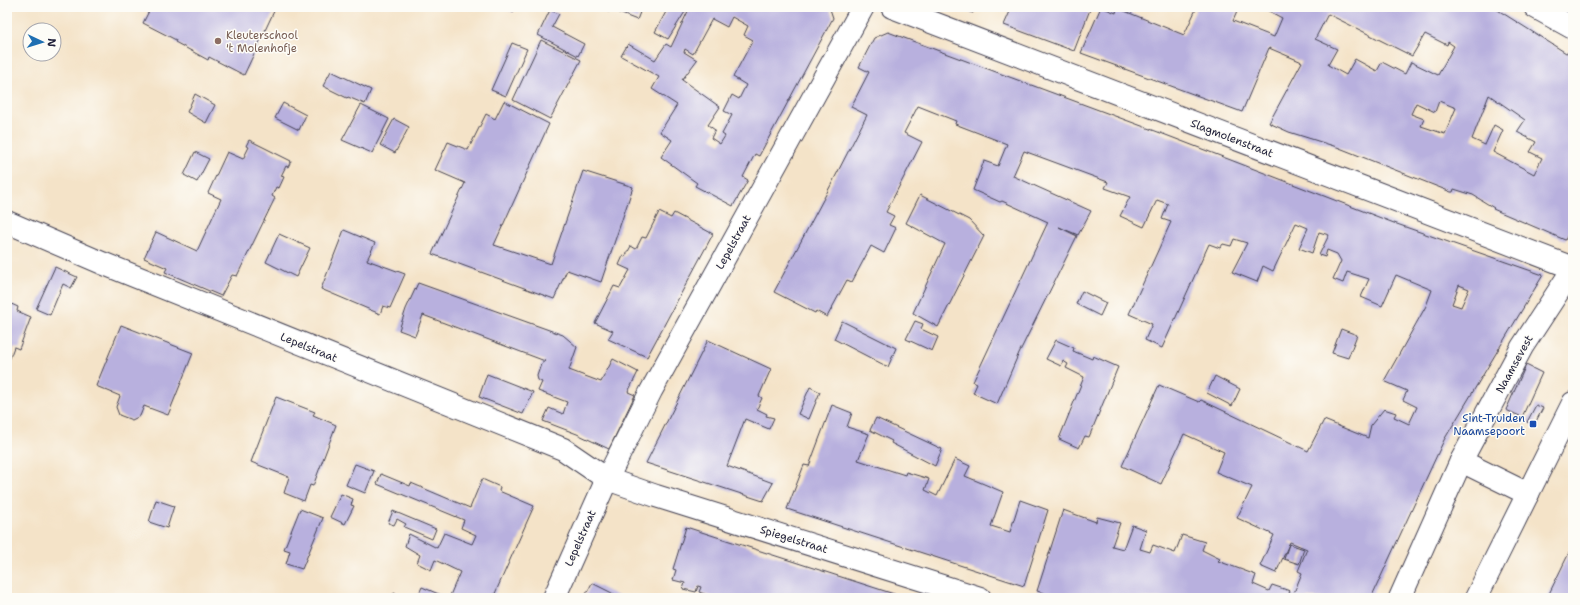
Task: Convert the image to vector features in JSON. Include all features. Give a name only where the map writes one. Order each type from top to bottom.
[{"type":"street","name":"Lepelstraat","points":[[554,598],[607,479],[651,390],[863,7]]},
{"type":"street","name":"Slagmolenstraat","points":[[892,7],[1573,269]]},
{"type":"street","points":[[1535,7],[1573,28]]},
{"type":"street","name":"Lepelstraat","points":[[7,222],[102,264],[563,449],[607,479]]},
{"type":"street","name":"Naamsevest","points":[[1400,598],[1461,461],[1522,347],[1573,269]]},
{"type":"street","points":[[1476,598],[1573,403]]},
{"type":"street","points":[[1461,461],[1528,494]]},
{"type":"street","name":"Spiegelstraat","points":[[607,479],[656,496],[980,598]]},
{"type":"building","name":"Kleuterschool 't Molenhofje","points":[[151,7],[276,7],[244,75],[209,57],[208,60],[175,42],[176,40],[143,23]]},
{"type":"building","points":[[499,7],[516,7],[513,12]]},
{"type":"building","points":[[597,7],[642,7],[637,20],[609,9],[609,12]]},
{"type":"building","points":[[660,7],[688,7],[668,39],[655,32],[667,10]]},
{"type":"building","points":[[690,7],[824,7],[830,9],[833,18],[759,156],[755,154],[743,177],[748,180],[733,206],[695,186],[697,183],[661,157],[672,140],[660,132],[677,105],[652,89],[659,77],[621,56],[628,44],[655,60],[666,44],[671,47]],"holes":[[[732,17],[748,26],[744,35],[753,40],[733,77],[746,85],[739,99],[732,95],[724,111],[732,115],[722,134],[725,136],[720,144],[711,138],[715,130],[708,125],[720,107],[682,80],[697,60],[684,52],[685,49],[693,54],[712,19],[727,27]]]},
{"type":"building","points":[[956,7],[974,7],[973,13]]},
{"type":"building","points":[[1012,7],[1091,7],[1074,51],[1004,25]]},
{"type":"building","points":[[1101,7],[1116,13],[1117,8],[1184,35],[1197,7],[1239,7],[1233,21],[1274,37],[1282,18],[1261,7],[1493,7],[1566,53],[1569,52],[1573,59],[1573,225],[1565,240],[1493,209],[1494,208],[1473,195],[1454,189],[1453,192],[1451,192],[1337,147],[1289,132],[1269,123],[1302,62],[1269,48],[1242,112],[1081,53]],"holes":[[[1328,14],[1412,56],[1425,34],[1447,45],[1448,42],[1454,46],[1438,75],[1411,62],[1405,74],[1382,62],[1377,71],[1355,59],[1346,75],[1328,65],[1337,49],[1315,39]],[[1489,95],[1525,120],[1517,132],[1536,142],[1530,152],[1542,158],[1534,174],[1493,152],[1503,130],[1494,125],[1485,145],[1472,139]],[[1439,101],[1456,108],[1445,134],[1421,126],[1424,119],[1411,114],[1416,103],[1435,112]]]},
{"type":"building","points":[[550,10],[559,14],[552,27],[584,44],[578,56],[538,35]]},
{"type":"building","points":[[888,32],[1158,132],[1394,223],[1543,275],[1444,440],[1371,598],[1060,598],[1037,591],[1063,510],[1096,522],[1097,517],[1120,523],[1112,546],[1123,549],[1132,525],[1146,530],[1140,549],[1150,552],[1153,545],[1175,553],[1182,535],[1205,542],[1202,550],[1220,559],[1218,561],[1256,575],[1253,584],[1269,591],[1272,585],[1290,591],[1289,593],[1293,595],[1302,573],[1298,571],[1307,549],[1290,542],[1276,573],[1260,566],[1274,535],[1237,518],[1252,487],[1216,472],[1224,452],[1184,434],[1161,484],[1122,466],[1159,385],[1199,402],[1201,400],[1308,451],[1324,420],[1368,438],[1371,425],[1384,409],[1396,413],[1394,417],[1409,424],[1417,407],[1403,400],[1407,391],[1384,381],[1426,306],[1432,290],[1396,275],[1382,306],[1361,297],[1369,279],[1347,272],[1343,283],[1333,279],[1341,261],[1337,254],[1327,250],[1325,257],[1319,255],[1329,235],[1319,232],[1312,253],[1299,248],[1308,228],[1296,223],[1273,271],[1263,266],[1257,282],[1232,272],[1247,243],[1234,239],[1231,246],[1223,244],[1220,248],[1209,244],[1162,348],[1145,340],[1152,324],[1129,314],[1171,222],[1162,219],[1168,204],[1157,200],[1144,227],[1120,216],[1130,197],[1105,188],[1108,182],[1024,151],[1013,176],[1091,211],[1078,235],[1059,227],[1077,236],[1019,353],[997,404],[973,393],[977,384],[973,382],[1048,222],[1002,201],[1000,202],[973,190],[984,161],[998,166],[1007,144],[955,124],[956,121],[918,106],[904,133],[922,142],[886,212],[894,216],[889,225],[896,228],[884,253],[871,246],[852,282],[847,280],[827,317],[816,311],[815,313],[774,292],[867,115],[851,107],[869,72],[859,67],[874,38]],"holes":[[[1459,285],[1469,289],[1461,307],[1452,304]]]},
{"type":"building","points":[[541,40],[581,60],[550,119],[513,100]]},
{"type":"building","points":[[512,43],[527,49],[506,96],[491,90]]},
{"type":"building","points":[[331,71],[371,90],[365,104],[348,97],[347,98],[323,86]]},
{"type":"building","points":[[195,94],[215,105],[206,123],[187,112]]},
{"type":"building","points":[[504,101],[549,124],[494,245],[551,264],[583,171],[633,187],[601,282],[567,270],[554,299],[432,254],[465,183],[435,170],[448,142],[468,150],[486,114],[495,119]]},
{"type":"building","points":[[283,103],[306,115],[299,130],[275,118]]},
{"type":"building","points":[[361,105],[389,119],[372,153],[342,140]]},
{"type":"building","points":[[394,119],[409,127],[395,153],[380,145]]},
{"type":"building","points":[[249,140],[291,161],[288,167],[286,166],[281,176],[284,177],[279,188],[276,187],[272,196],[275,198],[237,276],[232,275],[221,296],[165,272],[167,268],[144,258],[156,232],[197,251],[221,199],[208,193],[227,152],[243,159],[249,147],[246,146]]},
{"type":"building","points":[[195,152],[209,159],[197,182],[184,175]]},
{"type":"building","points":[[920,195],[969,220],[984,236],[938,327],[913,313],[945,244],[906,223]]},
{"type":"building","points":[[659,212],[671,218],[674,213],[713,234],[647,357],[608,339],[613,331],[595,323],[614,286],[620,288],[630,270],[619,265],[623,256],[625,257],[631,246],[636,249],[642,237],[646,238]]},
{"type":"building","points":[[344,230],[375,243],[367,260],[405,274],[390,308],[383,306],[380,314],[321,289]]},
{"type":"building","points":[[279,234],[310,248],[296,277],[266,262]]},
{"type":"building","points":[[55,267],[77,277],[71,288],[63,284],[50,315],[36,309]]},
{"type":"building","points":[[418,283],[563,335],[577,347],[569,370],[601,382],[613,359],[638,372],[628,392],[635,395],[609,449],[577,434],[543,421],[549,408],[563,414],[567,402],[538,391],[542,382],[538,380],[537,376],[541,364],[545,361],[423,315],[415,336],[399,330],[406,309]]},
{"type":"building","points":[[1082,291],[1106,303],[1100,316],[1076,304]]},
{"type":"building","points":[[7,302],[18,307],[17,311],[31,317],[19,349],[14,347],[7,366]]},
{"type":"building","points":[[842,321],[896,348],[888,367],[834,339]]},
{"type":"building","points":[[915,321],[923,324],[921,329],[938,337],[932,351],[906,339]]},
{"type":"building","points":[[121,325],[193,353],[168,415],[144,406],[140,416],[132,420],[119,415],[116,407],[120,396],[96,386]]},
{"type":"building","points":[[1341,329],[1357,335],[1348,358],[1332,353]]},
{"type":"building","points":[[708,340],[771,369],[759,396],[762,398],[757,409],[767,414],[766,416],[774,418],[769,429],[745,419],[727,466],[773,483],[763,501],[646,463]]},
{"type":"building","points":[[1056,340],[1074,348],[1073,351],[1092,359],[1093,356],[1118,367],[1089,437],[1085,436],[1079,448],[1059,439],[1084,377],[1066,368],[1068,364],[1063,361],[1061,366],[1046,359]]},
{"type":"building","points":[[1526,365],[1542,373],[1522,417],[1506,410]]},
{"type":"building","points":[[487,374],[533,392],[523,414],[479,397]]},
{"type":"building","points":[[1215,376],[1240,389],[1232,406],[1207,393]]},
{"type":"building","points":[[810,387],[820,392],[809,419],[798,414]]},
{"type":"building","points":[[276,397],[315,412],[313,415],[336,425],[313,486],[310,485],[304,501],[284,493],[289,477],[251,462]]},
{"type":"building","points":[[832,405],[852,413],[847,427],[869,434],[858,460],[905,475],[906,472],[929,479],[925,490],[937,496],[955,459],[970,466],[965,476],[1003,492],[991,526],[1010,532],[1020,500],[1048,510],[1024,586],[787,509],[804,465],[809,466]]},
{"type":"building","points":[[1536,405],[1543,408],[1534,425],[1527,422]]},
{"type":"building","points":[[876,418],[942,449],[935,466],[870,430]]},
{"type":"building","points":[[355,464],[374,471],[365,493],[346,485]]},
{"type":"building","points":[[381,474],[410,486],[411,483],[470,508],[482,479],[500,487],[499,491],[534,506],[493,598],[449,598],[460,572],[435,560],[431,570],[417,563],[420,555],[405,546],[409,534],[437,548],[444,533],[472,544],[476,535],[461,528],[464,520],[377,484]]},
{"type":"building","points":[[341,494],[353,499],[351,505],[354,506],[345,524],[330,517]]},
{"type":"building","points":[[156,500],[174,506],[167,528],[149,522]]},
{"type":"building","points":[[300,509],[323,518],[302,569],[286,564],[290,551],[284,549]]},
{"type":"building","points":[[393,511],[436,529],[432,539],[404,527],[406,524],[397,519],[394,525],[388,523]]},
{"type":"building","points":[[686,527],[906,598],[715,598],[699,592],[701,587],[698,586],[696,592],[683,589],[685,583],[673,580],[676,570],[673,569]]},
{"type":"building","points":[[1289,544],[1304,549],[1299,564],[1284,559]]},
{"type":"building","points":[[1573,545],[1573,598],[1547,598],[1565,561]]},
{"type":"building","points":[[592,583],[622,598],[584,598]]},
{"type":"building","points":[[422,587],[448,598],[417,598]]},
{"type":"building","points":[[394,593],[401,597],[404,598],[392,598]]},
{"type":"place","name":"Kleuterschool 't Molenhofje","points":[[218,41]]},
{"type":"place","name":"Sint-Truiden Naamsepoort","points":[[1533,424]]}]
